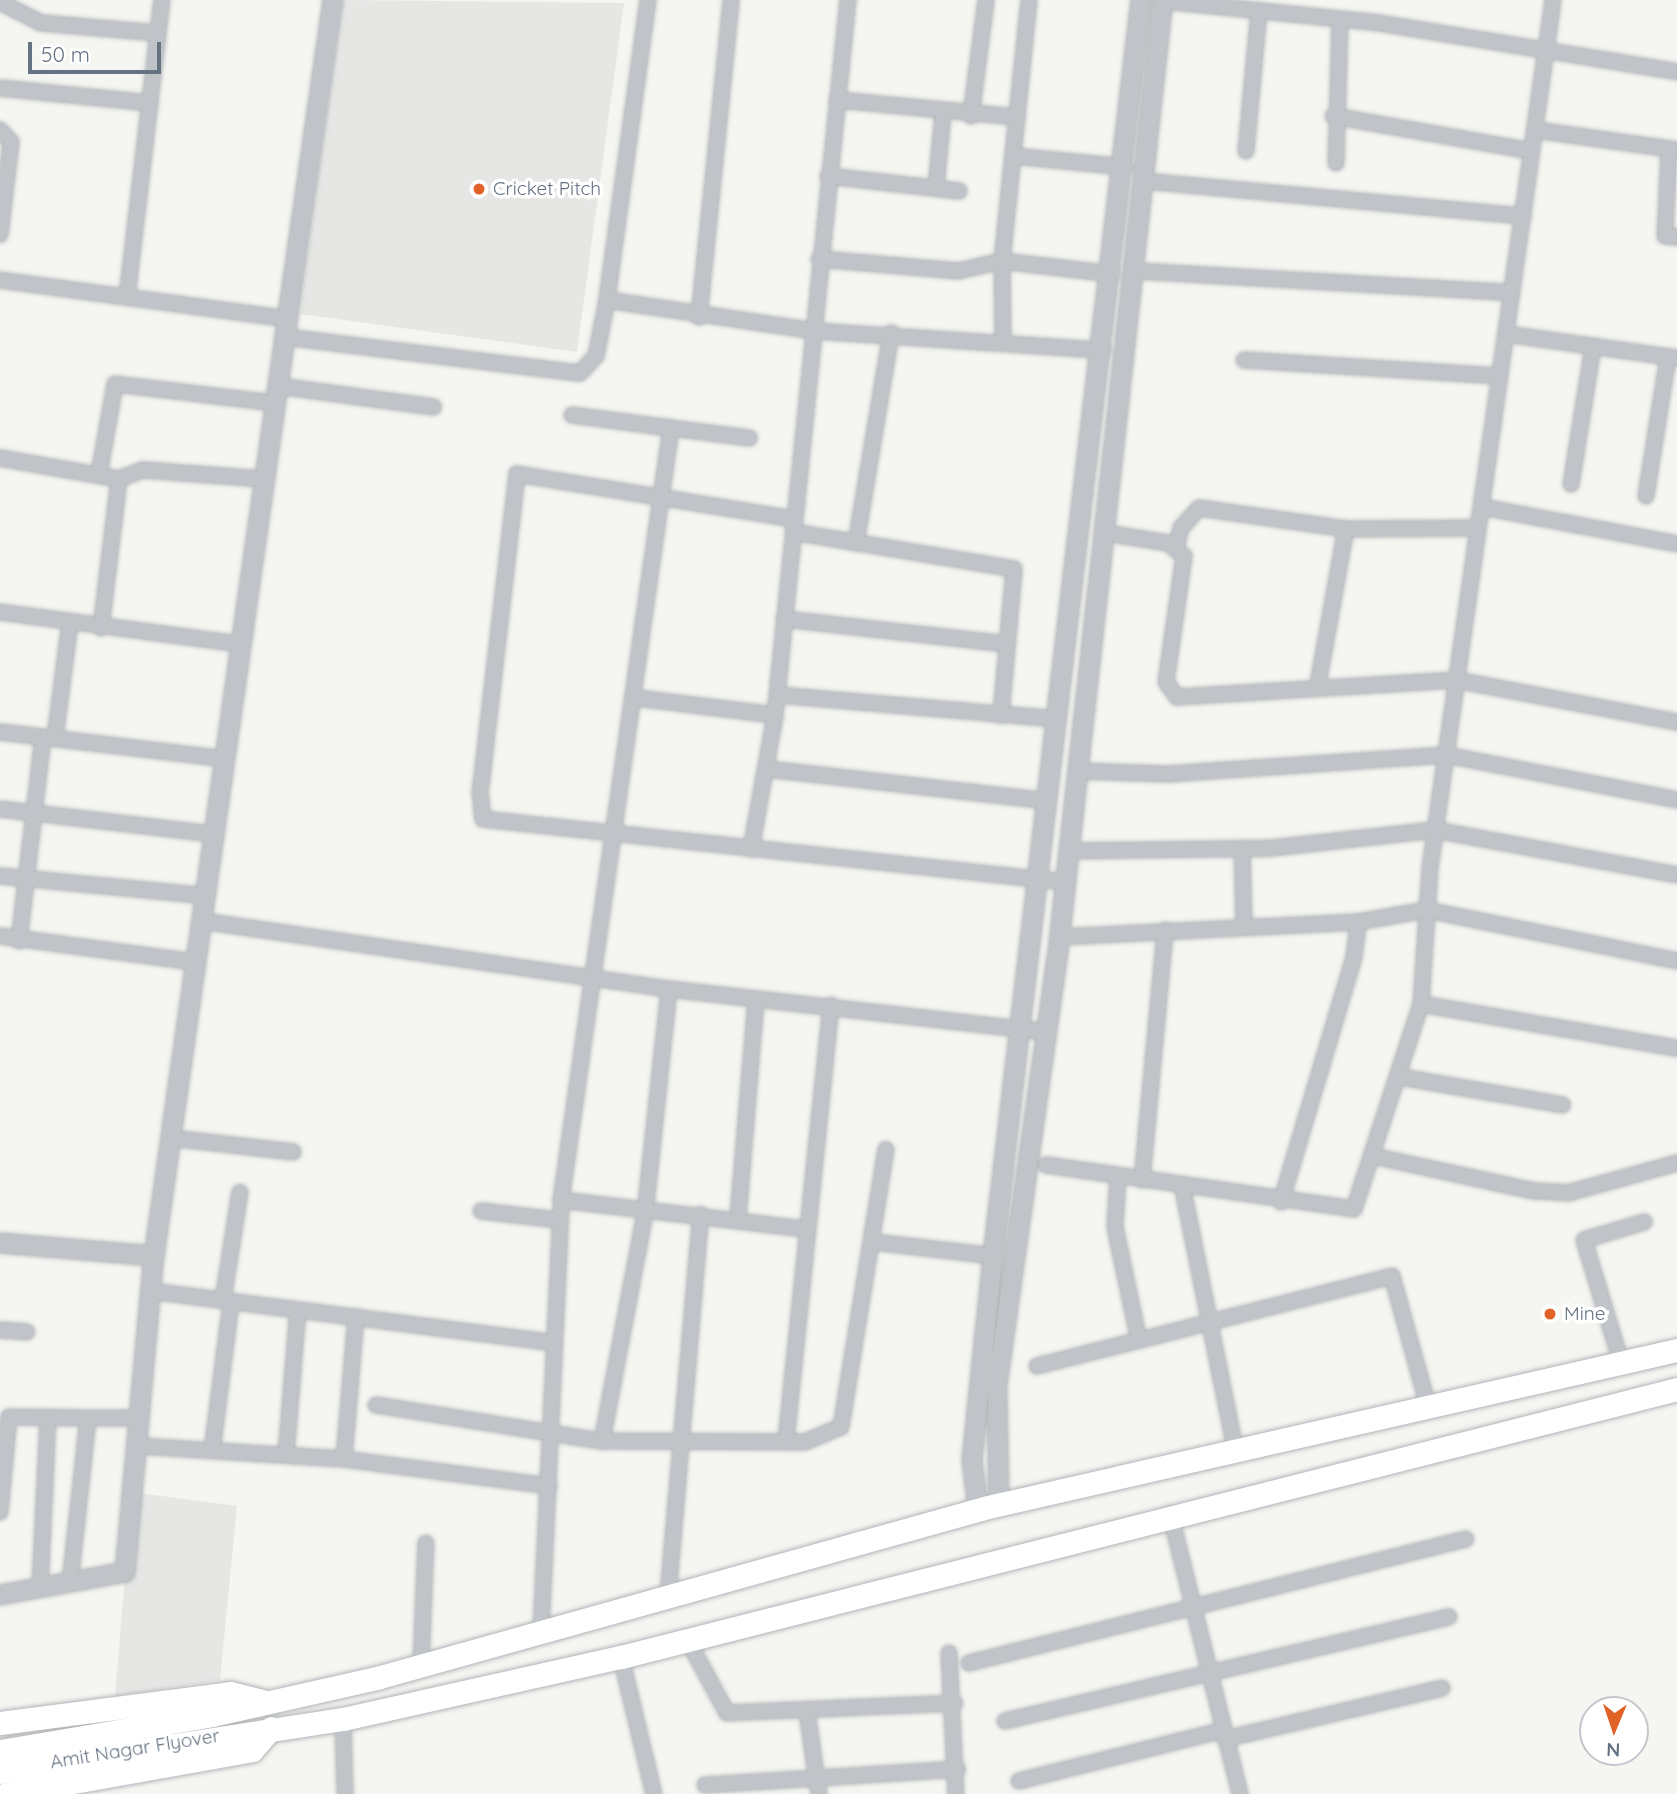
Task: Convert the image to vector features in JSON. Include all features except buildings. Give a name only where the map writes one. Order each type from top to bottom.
[{"type":"main road","name":"Amit Nagar Flyover","points":[[0,1772],[215,1725],[265,1702],[421,1665],[988,1507],[1677,1349]]},
{"type":"main road","name":"Amit Nagar Flyover","points":[[0,1751],[215,1725],[271,1728],[343,1719],[621,1657],[1170,1513],[1677,1389]]},
{"type":"main road","points":[[0,1723],[230,1693],[265,1702]]},
{"type":"main road","points":[[5,1794],[252,1750],[271,1728]]},
{"type":"street","points":[[127,297],[162,0]]},
{"type":"street","points":[[0,1595],[125,1572],[154,1256],[332,0]]},
{"type":"street","points":[[0,280],[127,297],[286,328],[580,373],[596,356],[607,300],[648,0]]},
{"type":"street","points":[[699,317],[731,0]]},
{"type":"street","points":[[751,849],[775,715],[819,259],[848,0]]},
{"type":"street","points":[[971,116],[986,0]]},
{"type":"street","points":[[1003,342],[1002,261],[1028,0]]},
{"type":"street","points":[[988,1507],[972,1460],[1018,1028],[1103,351],[1141,0]]},
{"type":"street","points":[[1046,1165],[1281,1202],[1354,1209],[1400,1076],[1421,1004],[1435,830],[1553,0]]},
{"type":"street","points":[[988,1507],[997,1385],[1060,937],[1076,771],[1106,533],[1163,1],[1340,19],[1677,72]]},
{"type":"street","points":[[0,2],[41,23],[158,33]]},
{"type":"street","points":[[1246,151],[1259,11]]},
{"type":"street","points":[[1336,163],[1333,116],[1340,19]]},
{"type":"street","points":[[0,88],[150,103]]},
{"type":"street","points":[[837,100],[971,116],[1017,117]]},
{"type":"street","points":[[936,188],[943,113]]},
{"type":"street","points":[[1333,116],[1532,151]]},
{"type":"street","points":[[0,130],[11,142],[0,234]]},
{"type":"street","points":[[1535,130],[1673,149],[1665,236],[1677,237]]},
{"type":"street","points":[[1013,156],[1125,167]]},
{"type":"street","points":[[828,176],[959,191]]},
{"type":"street","points":[[1144,181],[1522,216]]},
{"type":"street","points":[[819,259],[958,271],[1002,261],[1112,274]]},
{"type":"street","points":[[1135,271],[1511,293]]},
{"type":"street","points":[[607,300],[699,317],[814,331],[891,333],[1103,351]]},
{"type":"street","points":[[856,542],[891,333]]},
{"type":"street","points":[[1506,334],[1672,358],[1646,496]]},
{"type":"street","points":[[1571,484],[1593,346]]},
{"type":"street","points":[[1244,360],[1500,376]]},
{"type":"street","points":[[99,474],[115,384],[434,407]]},
{"type":"street","points":[[572,415],[749,438]]},
{"type":"street","points":[[541,1632],[552,1437],[550,1342],[561,1200],[636,698],[671,428]]},
{"type":"street","points":[[0,458],[119,479],[143,470],[264,479]]},
{"type":"street","points":[[1001,715],[1014,569],[856,542],[794,525],[663,498],[517,474],[480,792],[483,820],[1064,882]]},
{"type":"street","points":[[101,628],[119,479]]},
{"type":"street","points":[[1478,528],[1346,528],[1199,508],[1188,515],[1176,547],[1186,568],[1168,692],[1177,697],[1318,684],[1456,680],[1677,722]]},
{"type":"street","points":[[1482,508],[1677,544]]},
{"type":"street","points":[[1318,684],[1346,528]]},
{"type":"street","points":[[1106,533],[1176,547]]},
{"type":"street","points":[[0,612],[101,628],[241,644]]},
{"type":"street","points":[[784,619],[1007,644]]},
{"type":"street","points":[[19,940],[34,812],[70,623]]},
{"type":"street","points":[[777,695],[1058,719]]},
{"type":"street","points":[[636,698],[775,715]]},
{"type":"street","points":[[0,732],[225,759]]},
{"type":"street","points":[[1076,771],[1168,774],[1446,755],[1677,800]]},
{"type":"street","points":[[766,769],[1048,801]]},
{"type":"street","points":[[0,809],[214,834]]},
{"type":"street","points":[[1068,850],[1242,848],[1435,830],[1677,875]]},
{"type":"street","points":[[1242,848],[1244,924]]},
{"type":"street","points":[[0,876],[205,896]]},
{"type":"street","points":[[1060,937],[1244,924],[1358,922],[1427,910],[1677,961]]},
{"type":"street","points":[[202,921],[669,989],[831,1005],[1047,1032]]},
{"type":"street","points":[[1281,1202],[1354,957],[1358,922]]},
{"type":"street","points":[[1142,1180],[1165,930]]},
{"type":"street","points":[[0,936],[196,962]]},
{"type":"street","points":[[602,1441],[645,1214],[669,989]]},
{"type":"street","points":[[738,1218],[756,999]]},
{"type":"street","points":[[1421,1004],[1677,1048]]},
{"type":"street","points":[[786,1441],[805,1229],[831,1005]]},
{"type":"street","points":[[1400,1076],[1563,1105]]},
{"type":"street","points":[[171,1138],[293,1152]]},
{"type":"street","points":[[376,1405],[552,1437],[602,1441],[682,1437],[786,1441],[822,1438],[847,1414],[886,1150]]},
{"type":"street","points":[[1373,1156],[1534,1191],[1568,1193],[1677,1163]]},
{"type":"street","points":[[1118,1176],[1115,1227],[1139,1341]]},
{"type":"street","points":[[1182,1185],[1206,1324],[1236,1452]]},
{"type":"street","points":[[212,1451],[240,1192]]},
{"type":"street","points":[[561,1200],[645,1214],[701,1214],[805,1229]]},
{"type":"street","points":[[481,1211],[559,1220]]},
{"type":"street","points":[[668,1596],[701,1214]]},
{"type":"street","points":[[1621,1362],[1584,1240],[1644,1222]]},
{"type":"street","points":[[874,1242],[993,1256]]},
{"type":"street","points":[[0,1243],[154,1256]]},
{"type":"street","points":[[1037,1366],[1392,1276],[1428,1406]]},
{"type":"street","points":[[150,1291],[550,1342]]},
{"type":"street","points":[[286,1455],[298,1310]]},
{"type":"street","points":[[344,1458],[356,1317]]},
{"type":"street","points":[[0,1330],[27,1332]]},
{"type":"street","points":[[0,1512],[5,1414],[139,1418]]},
{"type":"street","points":[[40,1588],[48,1417]]},
{"type":"street","points":[[70,1584],[88,1418]]},
{"type":"street","points":[[138,1446],[344,1458],[549,1486]]},
{"type":"street","points":[[1170,1513],[1205,1672],[1240,1794]]},
{"type":"street","points":[[970,1663],[1466,1539]]},
{"type":"street","points":[[421,1665],[426,1543]]},
{"type":"street","points":[[1005,1721],[1449,1617]]},
{"type":"street","points":[[687,1639],[727,1713],[807,1712],[955,1703]]},
{"type":"street","points":[[949,1653],[955,1703],[956,1794]]},
{"type":"street","points":[[621,1657],[654,1794]]},
{"type":"street","points":[[1019,1781],[1442,1688]]},
{"type":"street","points":[[807,1712],[819,1786]]},
{"type":"street","points":[[343,1719],[345,1794]]},
{"type":"street","points":[[705,1785],[819,1786],[957,1769]]},
{"type":"shaded area","points":[[343,0],[624,3],[577,352],[300,314]]},
{"type":"shaded area","points":[[132,1492],[237,1506],[220,1680],[115,1696]]},
{"type":"place","name":"Cricket Pitch","points":[[479,189]]},
{"type":"place","name":"Mine","points":[[1550,1314]]}]
